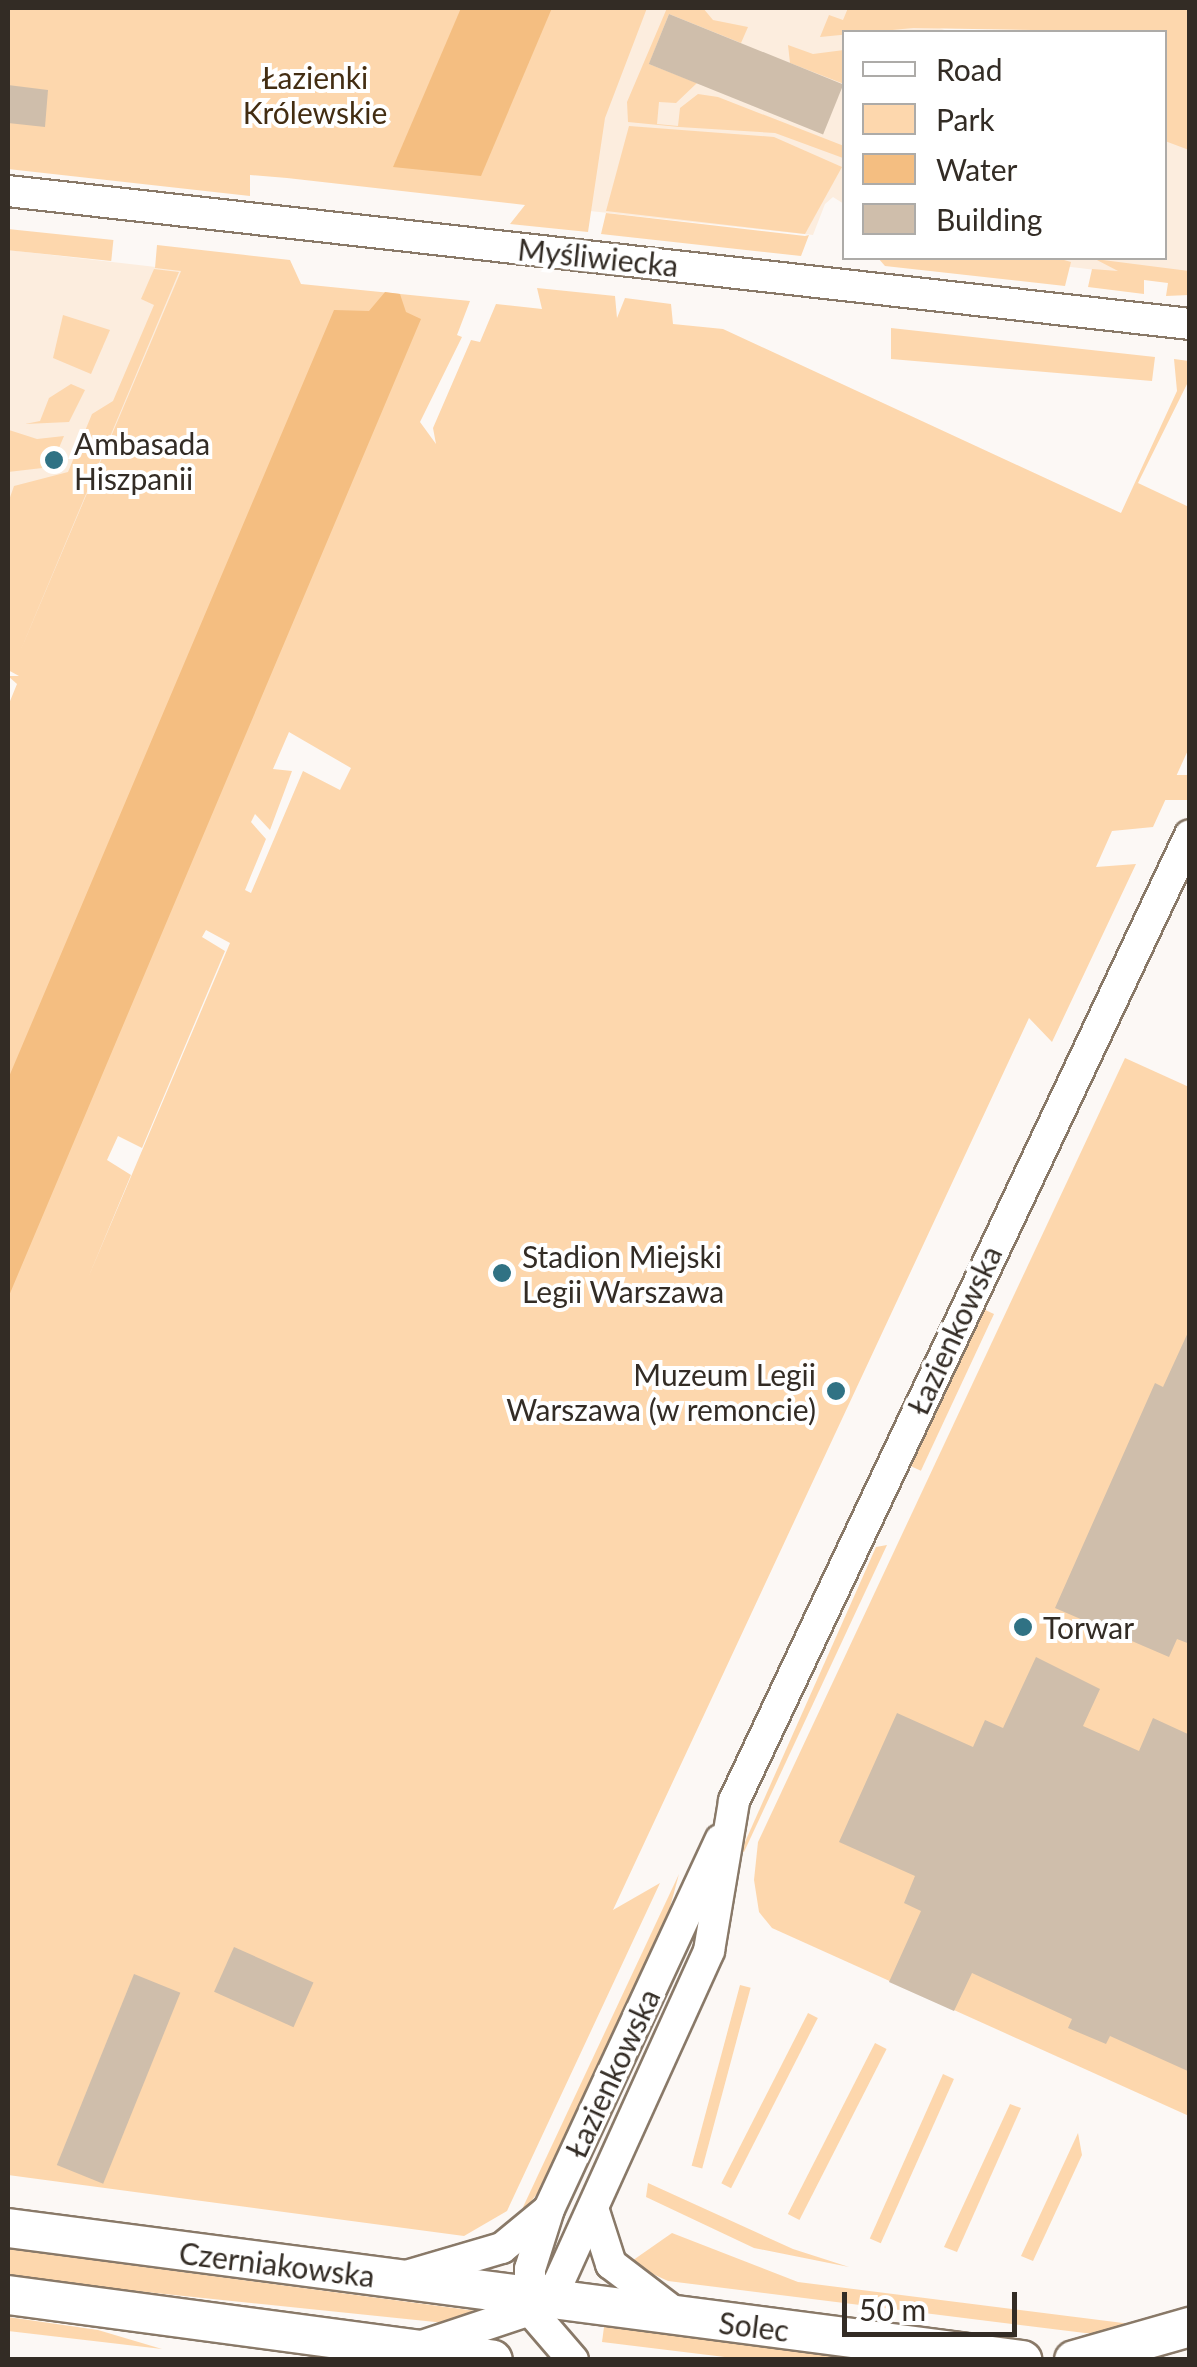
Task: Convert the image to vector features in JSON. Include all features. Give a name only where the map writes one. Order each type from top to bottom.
[{"type":"main road","name":"Czerniakowska","points":[[8,2228],[394,2278],[534,2302]]},
{"type":"main road","points":[[8,2295],[493,2360]]},
{"type":"main road","name":"Solec","points":[[534,2302],[681,2316],[1022,2360]]},
{"type":"main road","points":[[1074,2360],[1190,2327]]},
{"type":"street","name":"Myśliwiecka","points":[[8,191],[1190,324]]},
{"type":"street","name":"Łazienkowska","points":[[534,2302],[549,2209],[1190,836]]},
{"type":"street","name":"Łazienkowska","points":[[534,2302],[594,2208],[709,1952],[727,1828]]},
{"type":"street","points":[[594,2208],[600,2243],[617,2272],[681,2316]]},
{"type":"street","name":"Łazienkowska","points":[[394,2278],[502,2248],[549,2209]]},
{"type":"street","points":[[412,2349],[534,2302],[573,2360]]},
{"type":"shaded area","points":[[641,8],[885,8],[945,30],[842,30],[842,203],[833,197],[825,204],[813,235],[562,208]]},
{"type":"shaded area","points":[[1167,118],[1189,127],[1189,281],[1012,260],[1167,260]]},
{"type":"shaded area","name":"Ambasada Hiszpanii","points":[[8,250],[182,270],[19,654],[8,650]]},
{"type":"green space","name":"Łazienki Królewskie","points":[[8,8],[647,8],[605,118],[588,232],[510,224],[525,205],[287,178],[250,175],[250,196],[8,169]]},
{"type":"green space","points":[[667,8],[703,8],[713,20],[748,27],[741,43],[669,14],[649,64],[697,83],[676,103],[659,102],[657,124],[678,126],[680,108],[698,94],[718,97],[842,145],[842,158],[775,133],[679,127],[628,122],[627,102]]},
{"type":"green space","points":[[848,8],[1189,8],[1189,150],[1167,142],[1167,30],[913,28],[842,30],[842,35],[820,37],[829,15],[843,20]]},
{"type":"green space","points":[[788,45],[813,54],[842,50],[842,83],[790,63]]},
{"type":"green space","points":[[629,126],[774,137],[842,167],[805,234],[606,211]]},
{"type":"green space","points":[[606,213],[809,235],[801,256],[601,234]]},
{"type":"green space","points":[[8,229],[113,240],[111,261],[8,250]]},
{"type":"green space","points":[[157,245],[290,260],[301,284],[470,301],[457,335],[462,337],[420,422],[436,444],[433,428],[471,340],[480,342],[496,304],[542,309],[537,288],[615,296],[617,318],[625,298],[671,304],[673,324],[723,329],[1121,513],[1177,391],[1174,359],[1189,361],[1189,380],[1138,483],[1189,507],[1189,748],[1153,827],[1112,831],[1096,867],[1136,864],[1052,1042],[1029,1018],[613,1910],[660,1883],[507,2211],[464,2236],[8,2175],[8,706],[17,684],[8,676],[19,676],[8,670],[8,503],[14,486],[68,472],[92,414],[113,401],[154,305],[141,299],[154,269],[179,272],[19,654],[181,271],[155,268]],"holes":[[[289,732],[351,768],[340,790],[303,771],[251,893],[245,890],[266,839],[251,822],[255,814],[270,830],[292,771],[273,769]],[[206,930],[230,943],[88,1278],[131,1175],[107,1160],[118,1136],[142,1148],[225,951],[202,937]]]},
{"type":"green space","points":[[880,260],[1071,262],[1065,286],[885,266]]},
{"type":"green space","points":[[1097,260],[1189,271],[1189,295],[1166,296],[1168,283],[1144,280],[1144,294],[1088,287],[1092,269],[1118,271]]},
{"type":"green space","points":[[63,315],[110,330],[91,374],[53,358]]},
{"type":"green space","points":[[891,328],[1155,357],[1152,381],[891,359]]},
{"type":"green space","points":[[71,384],[85,390],[69,422],[25,424],[40,421],[49,398]]},
{"type":"green space","points":[[9,430],[37,439],[64,436],[51,467],[8,472]]},
{"type":"green space","points":[[899,775],[1189,775],[1189,800],[899,800]]},
{"type":"green space","name":"Torwar","points":[[1125,1058],[1189,1087],[1189,2116],[772,1928],[759,1912],[754,1880],[758,1842]]},
{"type":"green space","points":[[983,1309],[994,1314],[921,1471],[910,1466]]},
{"type":"green space","points":[[887,1545],[744,1852],[741,1851],[876,1547]]},
{"type":"green space","points":[[679,1874],[666,1922],[542,2187],[517,2220]]},
{"type":"green space","points":[[740,1985],[751,1988],[702,2168],[692,2166]]},
{"type":"green space","points":[[808,2013],[818,2018],[731,2188],[721,2183]]},
{"type":"green space","points":[[875,2043],[887,2049],[799,2220],[788,2214]]},
{"type":"green space","points":[[943,2074],[954,2079],[881,2243],[870,2238]]},
{"type":"green space","points":[[1010,2104],[1021,2108],[957,2252],[944,2247]]},
{"type":"green space","points":[[1078,2133],[1082,2155],[1033,2261],[1021,2256]]},
{"type":"green space","points":[[648,2183],[793,2249],[849,2267],[754,2248],[646,2197]]},
{"type":"green space","points":[[672,2233],[798,2282],[1131,2324],[1189,2310],[1115,2334],[1085,2333],[668,2281],[629,2263]]},
{"type":"green space","points":[[8,2249],[492,2313],[445,2323],[78,2285],[8,2275]]},
{"type":"green space","points":[[8,2317],[98,2330],[162,2349],[8,2331]]},
{"type":"green space","points":[[604,2327],[862,2359],[741,2359],[602,2342]]},
{"type":"water","points":[[461,8],[552,8],[481,176],[393,167]]},
{"type":"water","points":[[385,292],[400,294],[406,312],[421,319],[8,1298],[8,1079],[334,310],[369,311]]},
{"type":"building","points":[[669,14],[842,84],[823,134],[649,64]]},
{"type":"building","points":[[8,85],[48,90],[45,127],[8,123]]},
{"type":"building","points":[[1190,1328],[1190,1644],[1177,1639],[1169,1657],[1055,1608],[1155,1383],[1163,1387]]},
{"type":"building","name":"Torwar","points":[[1036,1657],[1100,1689],[1083,1726],[1139,1751],[1153,1718],[1190,1735],[1190,2072],[1110,2036],[1106,2044],[1068,2028],[1072,2019],[972,1973],[954,2011],[889,1982],[921,1911],[904,1903],[915,1876],[839,1842],[897,1713],[973,1747],[985,1720],[1003,1728]]},
{"type":"building","points":[[234,1947],[313,1982],[294,2027],[214,1992]]},
{"type":"building","points":[[134,1974],[180,1993],[103,2184],[57,2165]]},
{"type":"place","name":"Ambasada Hiszpanii","points":[[54,460]]},
{"type":"place","name":"Stadion Miejski Legii Warszawa","points":[[502,1273]]},
{"type":"place","name":"Muzeum Legii Warszawa (w remoncie)","points":[[836,1391]]},
{"type":"place","name":"Torwar","points":[[1023,1627]]}]
